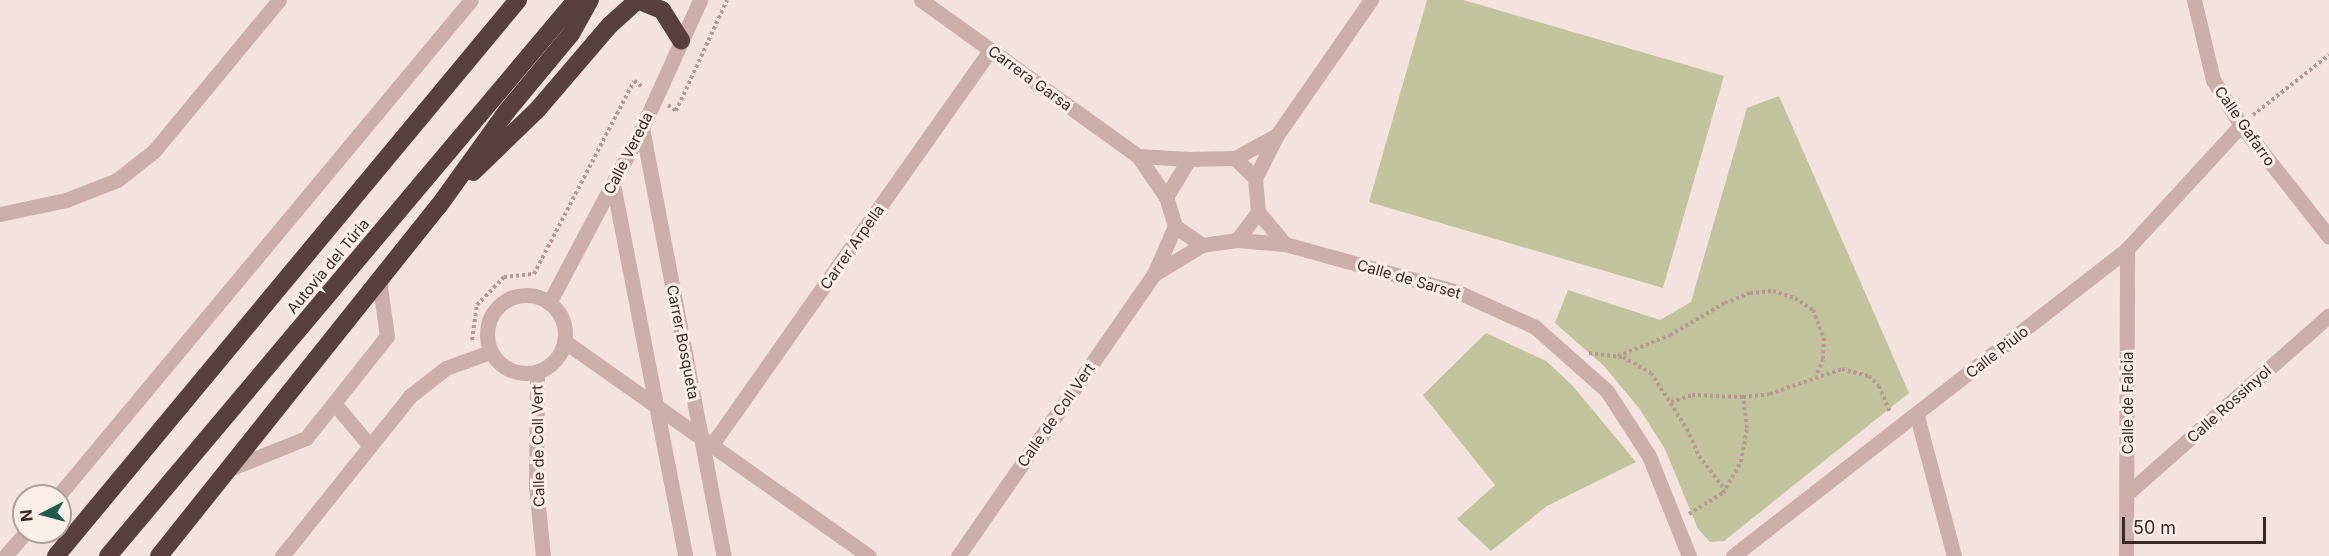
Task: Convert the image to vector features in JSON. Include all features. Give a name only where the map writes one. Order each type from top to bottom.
[{"type":"highway","name":"Autovia del Túria","points":[[56,556],[518,0]]},
{"type":"highway","name":"Autovia del Túria","points":[[108,556],[576,0]]},
{"type":"highway","points":[[159,556],[234,466],[378,280],[438,207],[507,111],[572,34],[590,0]]},
{"type":"highway","points":[[438,207],[538,109],[610,25],[637,0],[662,10],[681,41]]},
{"type":"street","points":[[0,214],[66,200],[126,173],[154,151],[279,0]]},
{"type":"street","points":[[68,484],[471,0]]},
{"type":"street","name":"Calle Vereda","points":[[549,303],[642,128],[700,0]]},
{"type":"street","name":"Carrera Garsa","points":[[921,0],[1138,156],[1166,197]]},
{"type":"street","points":[[1340,42],[1361,0]]},
{"type":"street","points":[[1285,244],[1258,212],[1255,178],[1277,135],[1371,0]]},
{"type":"street","name":"Calle Gafarro","points":[[2194,0],[2213,80],[2241,125],[2329,237]]},
{"type":"street","name":"Carrer Arpella","points":[[707,439],[990,50]]},
{"type":"street","name":"Calle Piulo","points":[[1733,556],[1917,416],[2127,249],[2241,125]]},
{"type":"street","name":"Carrer Bosqueta","points":[[642,128],[707,439],[724,556]]},
{"type":"street","points":[[1138,156],[1189,159],[1235,158],[1277,135]]},
{"type":"street","points":[[1235,158],[1255,178]]},
{"type":"street","points":[[1189,159],[1166,197],[1175,226],[1202,245],[1237,240],[1258,212]]},
{"type":"street","points":[[612,184],[685,556]]},
{"type":"street","name":"Calle de Coll Vert","points":[[958,556],[1154,273],[1175,226]]},
{"type":"street","name":"Calle de Sarset","points":[[1237,240],[1285,244],[1458,292],[1535,327],[1607,391],[1649,456],[1689,556]]},
{"type":"street","name":"Calle de Coll Vert","points":[[1154,273],[1202,245]]},
{"type":"street","name":"Calle de Falcia","points":[[2126,556],[2127,249]]},
{"type":"street","points":[[234,466],[306,438],[387,336],[378,280]]},
{"type":"street","points":[[524,295],[549,303],[562,320],[564,341],[555,361],[537,372],[510,371],[490,352],[487,327],[500,304],[524,295]]},
{"type":"street","name":"Calle Rossinyol","points":[[2128,493],[2329,315]]},
{"type":"street","points":[[564,341],[707,439],[869,556]]},
{"type":"street","points":[[282,556],[410,396],[446,368],[490,352]]},
{"type":"street","name":"Calle de Coll Vert","points":[[537,372],[536,486],[543,556]]},
{"type":"street","points":[[334,403],[370,446]]},
{"type":"street","points":[[1917,416],[1954,556]]},
{"type":"street","points":[[5,556],[16,544]]},
{"type":"path","points":[[466,343],[475,339],[477,305],[504,277],[534,274],[634,81],[676,111],[727,0]]},
{"type":"path","points":[[2241,125],[2329,55]]},
{"type":"path","points":[[1618,356],[1670,336],[1725,303],[1750,293],[1773,291],[1795,298],[1813,310],[1824,338],[1823,358],[1816,377]]},
{"type":"path","points":[[1588,352],[1618,356],[1650,373],[1671,402],[1699,456],[1725,490]]},
{"type":"path","points":[[1671,402],[1692,395],[1743,397],[1770,394],[1842,369],[1869,376],[1879,386],[1890,411]]},
{"type":"path","points":[[1692,513],[1725,490],[1742,462],[1747,428],[1743,397]]},
{"type":"green space","points":[[1427,0],[1463,0],[1724,76],[1663,288],[1369,202]]},
{"type":"green space","points":[[1779,96],[1909,393],[1724,541],[1710,542],[1698,529],[1665,449],[1639,408],[1604,366],[1555,323],[1568,290],[1660,320],[1691,302],[1747,108]]},
{"type":"green space","points":[[1486,333],[1546,361],[1572,385],[1636,462],[1547,506],[1491,551],[1457,519],[1495,485],[1423,395]]}]
